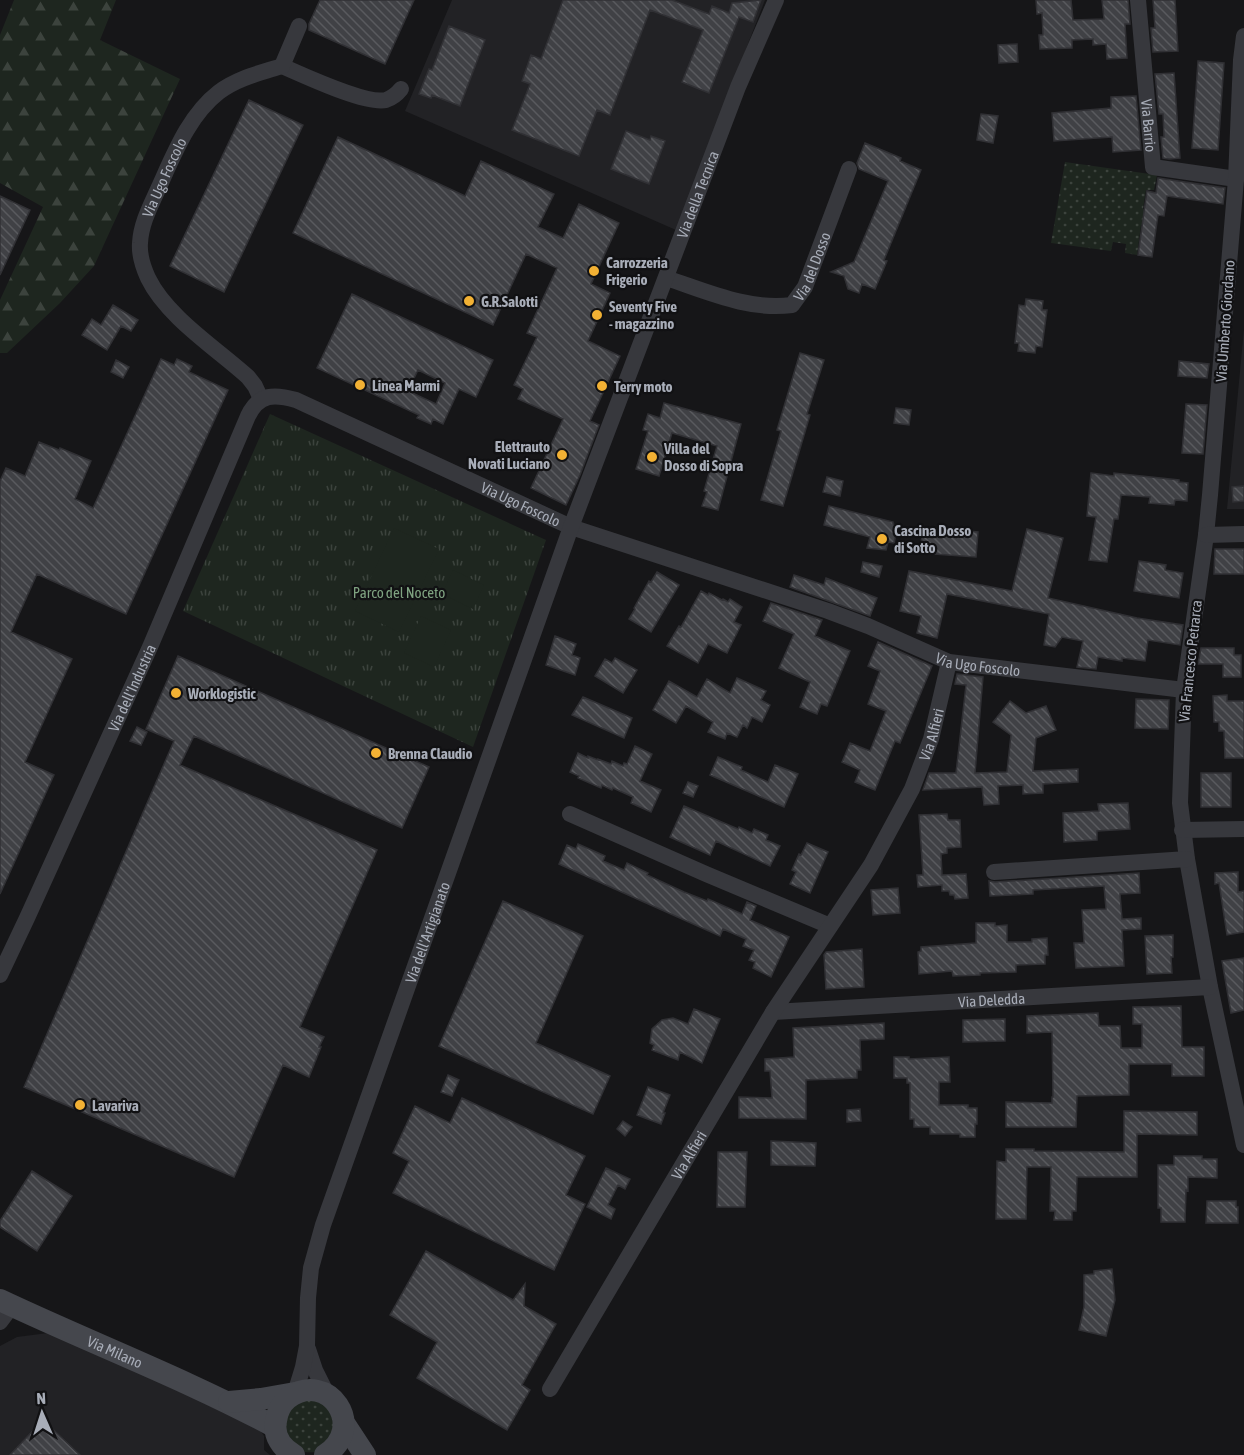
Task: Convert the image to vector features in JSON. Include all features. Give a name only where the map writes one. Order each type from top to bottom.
[{"type":"main road","name":"Via Milano","points":[[4,1309],[229,1402],[294,1455]]},
{"type":"main road","points":[[229,1402],[269,1398],[306,1390],[317,1390],[327,1394],[342,1412],[344,1423],[342,1437],[334,1449],[325,1455]]},
{"type":"main road","points":[[275,1440],[277,1413],[284,1401],[295,1393]]},
{"type":"main road","points":[[344,1423],[365,1455]]},
{"type":"street","name":"Via della Tecnica","points":[[571,526],[738,87],[776,0]]},
{"type":"street","name":"Via Barrio","points":[[1138,0],[1154,166],[1236,179]]},
{"type":"street","points":[[299,26],[282,66],[372,100],[392,98],[401,89]]},
{"type":"street","name":"Via Umberto Giordano","points":[[1206,535],[1236,179],[1244,36]]},
{"type":"street","name":"Via Ugo Foscolo","points":[[282,66],[238,80],[203,108],[189,127],[171,162],[145,222],[140,243],[145,269],[160,297],[184,322],[248,376],[261,399],[279,396],[296,400],[571,526],[828,610],[950,662],[1184,690]]},
{"type":"street","name":"Via del Dosso","points":[[666,278],[749,304],[776,307],[792,305],[805,287],[849,169]]},
{"type":"street","name":"Via dell'Industria","points":[[0,975],[150,647],[248,416],[261,399]]},
{"type":"street","name":"Via dell'Artigianato","points":[[295,1393],[307,1346],[310,1280],[320,1234],[571,526]]},
{"type":"street","points":[[1206,535],[1244,534]]},
{"type":"street","name":"Via Francesco Petrarca","points":[[1206,535],[1184,690],[1180,803],[1182,830],[1210,987],[1244,1145]]},
{"type":"street","name":"Via Alfieri","points":[[550,1389],[773,1012],[871,865],[912,789],[931,739],[950,662]]},
{"type":"street","points":[[570,813],[830,926]]},
{"type":"street","points":[[1182,830],[1244,829]]},
{"type":"street","points":[[994,872],[1187,859]]},
{"type":"street","name":"Via Deledda","points":[[773,1012],[1210,987]]},
{"type":"street","name":"Via dell'Artigianato","points":[[307,1346],[315,1370],[327,1394]]},
{"type":"shaded area","points":[[452,0],[765,0],[676,230],[405,111]]},
{"type":"shaded area","points":[[1244,329],[1244,509],[1227,509]]},
{"type":"shaded area","points":[[48,1333],[255,1422],[264,1436],[264,1450],[270,1455],[0,1455],[0,1346],[17,1337]]},
{"type":"green space","points":[[14,0],[116,0],[100,40],[180,79],[94,266],[60,303],[7,353],[0,353],[0,300],[43,207],[0,183],[0,35]]},
{"type":"green space","points":[[1065,162],[1157,175],[1154,190],[1146,190],[1143,209],[1152,211],[1150,225],[1141,225],[1137,255],[1125,253],[1126,244],[1113,242],[1111,251],[1051,243]]},
{"type":"green space","name":"Parco del Noceto","points":[[270,414],[546,540],[473,747],[183,611]]},
{"type":"green space","points":[[394,528],[439,549],[399,632],[355,611]]},
{"type":"green space","points":[[453,570],[484,585],[473,609],[442,594]]},
{"type":"green space","points":[[421,616],[451,630],[434,667],[404,653]]},
{"type":"green space","points":[[298,1399],[324,1400],[338,1423],[320,1451],[305,1452],[290,1445],[283,1415]]},
{"type":"building","points":[[320,0],[414,0],[385,64],[309,30],[309,24]]},
{"type":"building","points":[[563,0],[672,0],[709,14],[712,6],[729,13],[732,3],[761,0],[753,22],[739,17],[709,93],[682,82],[703,30],[650,10],[610,115],[597,110],[579,156],[512,130],[530,84],[522,81],[531,55],[541,59]]},
{"type":"building","points":[[1036,0],[1071,0],[1073,20],[1104,19],[1102,0],[1128,0],[1130,24],[1125,24],[1127,58],[1107,59],[1106,44],[1093,45],[1093,39],[1072,40],[1072,48],[1040,49],[1039,35],[1043,35],[1042,13],[1037,14]]},
{"type":"building","points":[[1153,0],[1175,0],[1178,51],[1153,52],[1151,28],[1155,28]]},
{"type":"building","points":[[449,26],[485,40],[460,106],[432,95],[431,98],[419,94],[429,69],[432,70]]},
{"type":"building","points":[[1017,44],[1018,62],[999,63],[998,45]]},
{"type":"building","points":[[1198,61],[1224,63],[1218,150],[1192,148]]},
{"type":"building","points":[[1174,73],[1180,158],[1169,159],[1163,158],[1161,137],[1164,137],[1163,114],[1159,114],[1155,74]]},
{"type":"building","points":[[1136,96],[1141,150],[1113,152],[1112,137],[1054,141],[1052,113],[1111,108],[1111,97]]},
{"type":"building","points":[[249,100],[303,125],[224,292],[170,266]]},
{"type":"building","points":[[981,114],[998,116],[993,143],[977,140]]},
{"type":"building","points":[[626,131],[650,140],[651,136],[665,141],[649,184],[611,169]]},
{"type":"building","points":[[338,137],[465,196],[481,161],[554,194],[538,227],[563,238],[579,204],[619,223],[591,284],[610,293],[588,341],[620,356],[590,421],[599,425],[566,505],[531,488],[563,419],[518,399],[523,389],[514,385],[537,337],[527,333],[557,268],[526,254],[493,325],[293,233]]},
{"type":"building","points":[[865,143],[901,158],[900,161],[921,170],[884,260],[887,261],[875,289],[862,284],[859,293],[848,289],[844,276],[831,272],[854,262],[888,181],[859,169],[857,163]]},
{"type":"building","points":[[1158,178],[1225,188],[1223,204],[1167,196],[1164,216],[1158,215],[1152,257],[1138,255],[1147,191],[1156,193]]},
{"type":"building","points":[[0,196],[30,210],[0,275]]},
{"type":"building","points":[[352,294],[493,360],[476,397],[459,389],[443,424],[433,419],[431,424],[417,418],[419,415],[317,368]],"holes":[[[418,370],[445,383],[436,404],[408,391]]]},
{"type":"building","points":[[1026,299],[1043,301],[1042,310],[1047,310],[1042,347],[1036,346],[1035,353],[1018,351],[1019,343],[1015,343],[1019,305],[1025,306]]},
{"type":"building","points":[[113,305],[138,320],[131,331],[121,326],[107,350],[82,335],[92,319],[101,325]]},
{"type":"building","points":[[800,353],[824,360],[783,506],[761,500],[781,431],[777,430]]},
{"type":"building","points":[[161,359],[174,365],[177,359],[192,366],[189,372],[228,390],[126,614],[37,574],[11,632],[72,659],[25,762],[54,775],[0,894],[0,481],[6,468],[25,476],[39,442],[59,450],[60,448],[91,461],[75,499],[93,508]]},
{"type":"building","points":[[116,360],[129,367],[123,378],[111,372]]},
{"type":"building","points":[[1179,361],[1209,364],[1207,378],[1178,376]]},
{"type":"building","name":"Villa del Dosso di Sopra","points":[[664,403],[741,424],[718,510],[702,506],[717,446],[672,433],[659,476],[636,469],[648,431],[643,430],[648,414],[660,418]]},
{"type":"building","points":[[1186,404],[1207,405],[1203,454],[1182,453]]},
{"type":"building","points":[[896,408],[911,410],[909,425],[894,423]]},
{"type":"building","points":[[1091,473],[1114,476],[1114,473],[1179,480],[1179,482],[1188,483],[1187,501],[1175,500],[1174,505],[1149,503],[1150,497],[1121,495],[1118,519],[1114,519],[1107,562],[1089,560],[1096,517],[1087,516]]},
{"type":"building","points":[[827,477],[843,481],[840,496],[823,492]]},
{"type":"building","points":[[1244,486],[1244,501],[1233,502],[1232,487]]},
{"type":"building","name":"Cascina Dosso di Sotto","points":[[829,506],[893,522],[898,526],[894,543],[888,542],[886,550],[867,548],[870,537],[824,525]]},
{"type":"building","points":[[923,527],[978,532],[976,557],[920,553]]},
{"type":"building","points":[[1027,529],[1063,538],[1048,598],[1137,618],[1183,625],[1180,645],[1148,640],[1145,661],[1122,658],[1122,661],[1098,657],[1096,669],[1077,667],[1083,641],[1062,637],[1055,647],[1044,645],[1049,614],[947,594],[937,638],[917,633],[921,616],[900,611],[909,571],[1012,591]]},
{"type":"building","points":[[1215,549],[1244,549],[1244,574],[1214,574]]},
{"type":"building","points":[[1139,561],[1166,565],[1165,570],[1183,573],[1179,598],[1134,591]]},
{"type":"building","points":[[863,562],[882,566],[879,577],[861,572]]},
{"type":"building","points":[[657,572],[679,585],[651,632],[629,619],[649,581],[651,582]]},
{"type":"building","points":[[794,575],[824,585],[826,578],[877,598],[870,616],[790,587]]},
{"type":"building","points":[[701,591],[728,602],[730,599],[742,607],[734,622],[741,625],[727,653],[708,644],[698,663],[667,646],[679,626],[681,627]]},
{"type":"building","points":[[771,603],[822,620],[815,636],[850,651],[827,706],[821,704],[817,714],[800,707],[810,682],[779,668],[794,634],[763,621]]},
{"type":"building","points":[[555,636],[576,644],[572,655],[580,658],[575,675],[546,665]]},
{"type":"building","points":[[878,642],[932,666],[900,743],[895,741],[875,790],[855,782],[860,770],[842,762],[850,743],[870,751],[886,711],[868,704],[880,671],[868,666]]},
{"type":"building","points":[[1201,648],[1234,648],[1234,655],[1241,655],[1241,677],[1223,677],[1223,664],[1198,664]]},
{"type":"building","points":[[178,656],[429,767],[402,828],[194,736],[180,765],[377,850],[300,1027],[324,1037],[309,1077],[283,1065],[234,1177],[24,1087],[174,741],[146,729]]},
{"type":"building","points":[[615,658],[637,670],[623,693],[595,676],[605,659],[612,663]]},
{"type":"building","points":[[957,674],[983,677],[975,773],[1007,772],[1011,735],[993,722],[1010,701],[1026,713],[1046,706],[1056,730],[1036,738],[1033,771],[1078,769],[1078,782],[1043,784],[1043,793],[1023,794],[1023,785],[998,786],[999,804],[984,805],[982,787],[923,790],[929,773],[956,773],[966,685],[955,684]]},
{"type":"building","points":[[737,678],[766,691],[761,700],[770,705],[762,722],[752,717],[747,728],[743,725],[737,737],[727,733],[725,739],[708,732],[713,722],[686,706],[676,723],[653,710],[669,681],[697,697],[707,679],[730,693]]},
{"type":"building","points":[[1227,695],[1227,701],[1244,701],[1244,758],[1225,758],[1224,731],[1219,731],[1219,722],[1214,722],[1213,696]]},
{"type":"building","points":[[583,697],[632,718],[624,738],[572,715]]},
{"type":"building","points":[[1136,699],[1169,700],[1168,729],[1135,728]]},
{"type":"building","points":[[137,727],[147,732],[141,745],[130,741]]},
{"type":"building","points":[[635,746],[652,754],[640,781],[661,790],[651,812],[631,803],[633,797],[613,788],[612,790],[602,785],[601,788],[570,772],[578,753],[588,758],[588,756],[611,764],[612,761],[623,766],[624,763],[627,764]]},
{"type":"building","points":[[718,757],[768,782],[775,765],[798,774],[784,807],[710,775]]},
{"type":"building","points":[[1201,773],[1231,773],[1231,807],[1201,807]]},
{"type":"building","points":[[688,782],[698,786],[693,797],[683,793]]},
{"type":"building","points":[[1128,803],[1130,829],[1097,831],[1097,840],[1064,842],[1063,813],[1099,811],[1098,804]]},
{"type":"building","points":[[684,806],[738,829],[739,827],[752,833],[754,829],[768,835],[766,840],[780,846],[770,866],[716,841],[710,855],[670,837]]},
{"type":"building","points":[[947,814],[948,820],[960,820],[961,847],[947,848],[947,853],[941,854],[942,875],[966,874],[968,898],[955,899],[949,891],[942,891],[942,885],[918,887],[917,875],[923,875],[919,815]]},
{"type":"building","points":[[807,843],[828,852],[810,893],[790,884],[796,872],[792,870]]},
{"type":"building","points":[[578,844],[605,856],[603,861],[624,870],[627,863],[684,892],[707,901],[708,899],[742,914],[747,902],[756,906],[750,920],[789,937],[771,977],[753,968],[755,962],[749,960],[754,950],[743,946],[746,939],[723,929],[720,936],[559,864],[567,845],[576,849]]},
{"type":"building","points":[[1238,872],[1238,892],[1244,891],[1244,932],[1227,935],[1219,883],[1215,884],[1215,873]]},
{"type":"building","points":[[1139,873],[1140,893],[1120,894],[1122,919],[1141,918],[1141,929],[1122,930],[1124,966],[1076,968],[1074,943],[1084,943],[1082,910],[1106,909],[1104,886],[1033,890],[1033,894],[990,896],[989,881]]},
{"type":"building","points":[[898,888],[900,913],[873,915],[871,890]]},
{"type":"building","points":[[503,901],[583,936],[536,1043],[610,1076],[593,1114],[439,1046]]},
{"type":"building","points":[[976,923],[1007,925],[1007,942],[1032,942],[1032,939],[1047,938],[1048,955],[1045,955],[1045,964],[1016,965],[1016,972],[980,973],[980,975],[953,976],[952,971],[919,974],[918,952],[921,951],[921,947],[976,943]]},
{"type":"building","points":[[1173,935],[1172,973],[1147,974],[1145,936]]},
{"type":"building","points":[[862,949],[864,987],[826,989],[824,955],[826,952]]},
{"type":"building","points":[[1244,958],[1244,1010],[1231,1013],[1222,961]]},
{"type":"building","points":[[1181,1006],[1182,1047],[1204,1047],[1204,1076],[1172,1076],[1172,1064],[1129,1064],[1129,1095],[1077,1096],[1076,1127],[1006,1127],[1006,1102],[1052,1103],[1052,1032],[1027,1033],[1027,1016],[1098,1013],[1099,1026],[1120,1026],[1121,1048],[1142,1048],[1142,1024],[1133,1024],[1133,1007]]},
{"type":"building","points":[[694,1009],[720,1019],[702,1063],[680,1052],[678,1060],[652,1050],[654,1045],[650,1043],[652,1029],[662,1020],[673,1018],[688,1024]]},
{"type":"building","points":[[1005,1019],[1005,1041],[963,1042],[963,1020]]},
{"type":"building","points":[[884,1023],[884,1039],[860,1040],[861,1070],[857,1070],[857,1078],[806,1080],[806,1119],[739,1118],[739,1097],[772,1098],[770,1071],[765,1071],[765,1059],[794,1057],[793,1028]]},
{"type":"building","points":[[894,1057],[909,1057],[909,1059],[949,1057],[950,1082],[939,1082],[939,1105],[968,1105],[968,1108],[977,1108],[975,1137],[960,1137],[960,1134],[930,1134],[930,1127],[914,1127],[914,1119],[910,1119],[910,1083],[907,1083],[907,1078],[894,1078]]},
{"type":"building","points":[[448,1075],[459,1080],[452,1096],[441,1092]]},
{"type":"building","points":[[648,1087],[670,1095],[661,1124],[637,1115]]},
{"type":"building","points":[[462,1098],[585,1156],[566,1195],[585,1204],[554,1270],[393,1193],[409,1161],[393,1153],[415,1106],[450,1123]]},
{"type":"building","points":[[860,1109],[861,1121],[847,1122],[847,1110]]},
{"type":"building","points":[[1124,1111],[1197,1112],[1197,1135],[1137,1134],[1137,1177],[1077,1177],[1076,1211],[1072,1211],[1072,1220],[1054,1220],[1055,1211],[1050,1211],[1051,1167],[1027,1167],[1026,1219],[996,1219],[997,1161],[1006,1162],[1006,1149],[1124,1152]]},
{"type":"building","points":[[623,1121],[632,1127],[625,1136],[617,1129]]},
{"type":"building","points":[[771,1141],[816,1143],[815,1166],[771,1165]]},
{"type":"building","points":[[718,1152],[747,1152],[745,1207],[717,1207]]},
{"type":"building","points":[[1174,1156],[1202,1156],[1202,1159],[1217,1159],[1217,1178],[1188,1177],[1185,1222],[1161,1222],[1161,1208],[1158,1208],[1158,1165],[1174,1165]]},
{"type":"building","points":[[606,1168],[630,1179],[625,1189],[618,1185],[608,1205],[615,1209],[611,1219],[587,1207]]},
{"type":"building","points":[[32,1171],[72,1196],[37,1251],[0,1227],[0,1221]]},
{"type":"building","points":[[1207,1201],[1236,1201],[1238,1223],[1206,1223]]},
{"type":"building","points":[[426,1251],[513,1300],[525,1284],[524,1306],[556,1324],[522,1385],[530,1390],[507,1430],[417,1378],[437,1342],[390,1315]]},
{"type":"building","points":[[1112,1269],[1115,1300],[1106,1336],[1079,1330],[1084,1307],[1084,1275],[1094,1274],[1094,1271]]},
{"type":"building","points":[[43,1420],[80,1455],[10,1455]]},
{"type":"place","name":"Carrozzeria Frigerio","points":[[594,271]]},
{"type":"place","name":"G.R.Salotti","points":[[469,301]]},
{"type":"place","name":"Seventy Five - magazzino","points":[[597,315]]},
{"type":"place","name":"Linea Marmi","points":[[360,385]]},
{"type":"place","name":"Terry moto","points":[[602,386]]},
{"type":"place","name":"Elettrauto Novati Luciano","points":[[562,455]]},
{"type":"place","name":"Villa del Dosso di Sopra","points":[[652,457]]},
{"type":"place","name":"Cascina Dosso di Sotto","points":[[882,539]]},
{"type":"place","name":"Worklogistic","points":[[176,693]]},
{"type":"place","name":"Brenna Claudio","points":[[376,753]]},
{"type":"place","name":"Lavariva","points":[[80,1105]]}]
